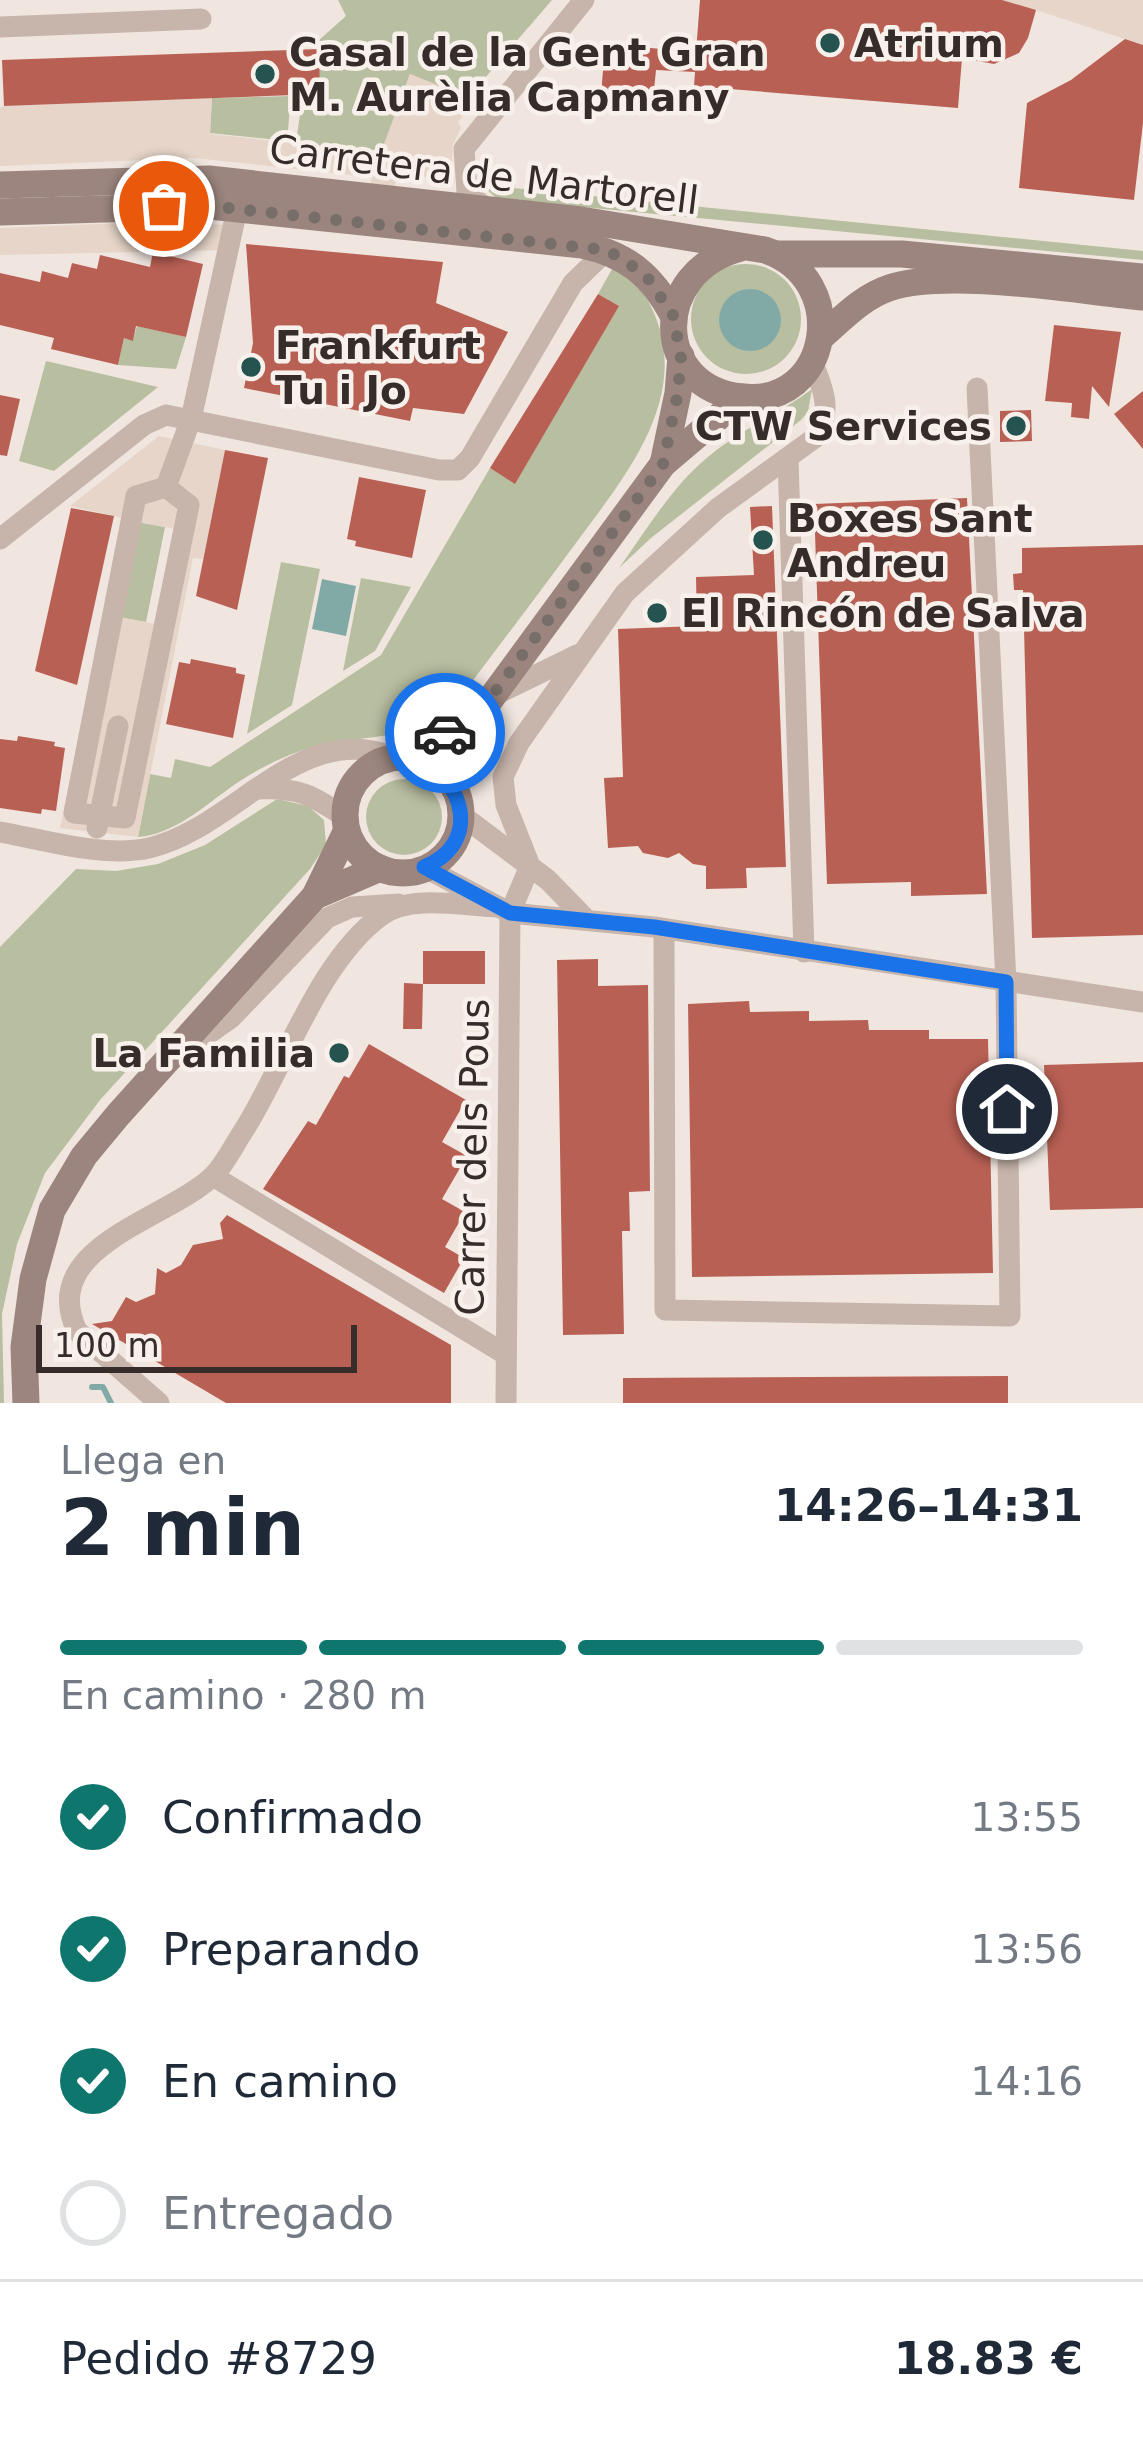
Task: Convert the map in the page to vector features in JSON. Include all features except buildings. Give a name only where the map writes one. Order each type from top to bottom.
[{"type":"main road","name":"Carretera de Martorell","points":[[0,185],[209,179],[638,228],[778,254],[902,254],[1143,277]]},
{"type":"main road","name":"Carretera de Martorell","points":[[0,212],[164,206],[237,209],[607,250],[645,274],[673,315],[681,356],[663,464]]},
{"type":"main road","name":"Carretera de Martorell","points":[[673,315],[694,272],[719,254],[742,248]]},
{"type":"main road","points":[[778,254],[800,268],[817,294],[821,310],[816,349]]},
{"type":"main road","points":[[681,356],[710,387],[742,397],[771,393],[790,384],[816,349],[868,298],[911,282],[1026,285],[1143,297]]},
{"type":"main road","points":[[452,784],[488,702],[663,464],[742,397]]},
{"type":"main road","points":[[405,758],[435,766],[452,784],[460,814],[449,849],[412,872],[380,868],[361,856],[346,824],[345,806],[356,780],[374,764],[425,748],[488,702]]},
{"type":"main road","points":[[26,1403],[24,1347],[32,1279],[52,1210],[84,1156],[315,896],[346,824]]},
{"type":"main road","points":[[315,896],[380,868]]},
{"type":"street","points":[[488,211],[467,192],[464,149],[584,0]]},
{"type":"street","points":[[0,27],[201,19]]},
{"type":"street","points":[[166,487],[189,506],[125,818],[98,826],[74,813],[136,496],[166,487],[201,420],[237,209]]},
{"type":"street","points":[[568,244],[574,262],[573,283]]},
{"type":"street","points":[[0,539],[144,425],[166,415],[458,470],[470,458],[573,283],[607,250]]},
{"type":"street","points":[[530,866],[506,805],[503,778],[519,743],[625,593],[656,561],[718,508],[816,437],[825,423],[825,394],[816,349]]},
{"type":"street","points":[[664,929],[665,1310],[1010,1316],[1006,982],[977,388]]},
{"type":"street","points":[[788,460],[804,952]]},
{"type":"street","points":[[488,702],[581,653]]},
{"type":"street","points":[[98,826],[118,726]]},
{"type":"street","points":[[0,832],[110,849],[146,848],[191,833],[296,763],[330,753],[374,749],[405,758]]},
{"type":"street","points":[[257,789],[308,793],[346,824]]},
{"type":"street","points":[[460,814],[530,866],[585,919]]},
{"type":"street","points":[[504,910],[530,866]]},
{"type":"street","points":[[424,867],[504,910]]},
{"type":"street","points":[[170,1061],[231,1018],[326,918],[352,907],[399,904],[504,910],[664,929],[1143,1002]]},
{"type":"street","points":[[159,1403],[77,1331],[69,1315],[70,1288],[83,1262],[106,1241],[213,1176],[262,1102],[323,983],[354,939],[399,904]]},
{"type":"street","name":"Carrer dels Pous","points":[[504,910],[506,1403]]},
{"type":"street","points":[[213,1176],[505,1354]]},
{"type":"green space","points":[[338,0],[552,0],[465,101],[410,74],[382,152],[296,143],[302,100],[320,98],[318,41],[346,16]]},
{"type":"green space","points":[[291,96],[287,141],[210,133],[212,98]]},
{"type":"green space","points":[[482,185],[1143,251],[1143,260],[497,199]]},
{"type":"green space","points":[[616,262],[646,297],[660,332],[665,366],[649,431],[614,491],[456,703],[421,726],[320,745],[283,758],[177,825],[138,837],[150,774],[171,778],[175,759],[210,767],[381,655],[490,468],[515,483],[618,306],[598,294]]},
{"type":"green space","points":[[746,264],[767,268],[785,280],[797,298],[801,319],[797,340],[785,358],[767,370],[746,374],[725,370],[707,358],[695,340],[691,319],[695,298],[707,280],[725,268]]},
{"type":"green space","points":[[137,326],[186,337],[176,369],[118,365],[124,338],[133,340]]},
{"type":"green space","points":[[46,361],[158,387],[54,471],[19,461]]},
{"type":"green space","points":[[812,389],[808,412],[801,420],[619,568],[695,469]]},
{"type":"green space","points":[[137,522],[165,527],[146,622],[118,617]]},
{"type":"green space","points":[[281,562],[320,569],[292,705],[247,734]]},
{"type":"green space","points":[[361,578],[411,587],[375,651],[343,671]]},
{"type":"green space","points":[[404,779],[431,790],[442,817],[431,844],[404,855],[377,844],[366,817],[377,790]]},
{"type":"green space","points":[[277,799],[308,806],[324,820],[326,845],[310,869],[100,1100],[45,1173],[17,1244],[2,1314],[4,1403],[0,1403],[0,947],[76,869],[116,871],[158,864],[205,845]]},
{"type":"shaded area","points":[[1002,0],[1143,0],[1143,45],[1036,10]]},
{"type":"shaded area","points":[[410,74],[438,85],[469,108],[458,122],[461,128],[453,144],[451,178],[399,175],[394,187],[370,185],[372,177],[194,158],[0,166],[0,108],[4,106],[212,98],[210,134],[381,152]]},
{"type":"shaded area","points":[[172,221],[224,225],[228,250],[0,255],[0,228]]},
{"type":"shaded area","points":[[159,436],[225,450],[203,559],[193,558],[138,837],[60,828],[123,518],[70,506]],"holes":[[[138,522],[180,530],[161,625],[119,617]]]},
{"type":"water","points":[[750,289],[772,298],[781,320],[772,342],[750,351],[728,342],[719,320],[728,298]]},
{"type":"water","points":[[322,579],[356,586],[346,636],[312,629]]},
{"type":"waterway","points":[[92,1387],[103,1387],[111,1403]]},
{"type":"way so far","points":[[164,206],[210,206],[607,250],[645,274],[673,315],[681,356],[663,464],[484,707],[445,733]]},
{"type":"place","name":"Atrium","points":[[830,43]]},
{"type":"place","name":"Casal de la Gent Gran M. Aurèlia Capmany","points":[[265,74]]},
{"type":"place","name":"Frankfurt Tu i Jo","points":[[251,367]]},
{"type":"place","name":"CTW Services","points":[[1016,426]]},
{"type":"place","name":"Boxes Sant Andreu","points":[[763,540]]},
{"type":"place","name":"El Rincón de Salva","points":[[657,613]]},
{"type":"place","name":"La Familia","points":[[339,1053]]},
{"type":"route","points":[[445,733],[416,758],[435,766],[452,784],[460,822],[449,849],[424,867],[510,913],[654,927],[1006,982],[1007,1109]]}]
